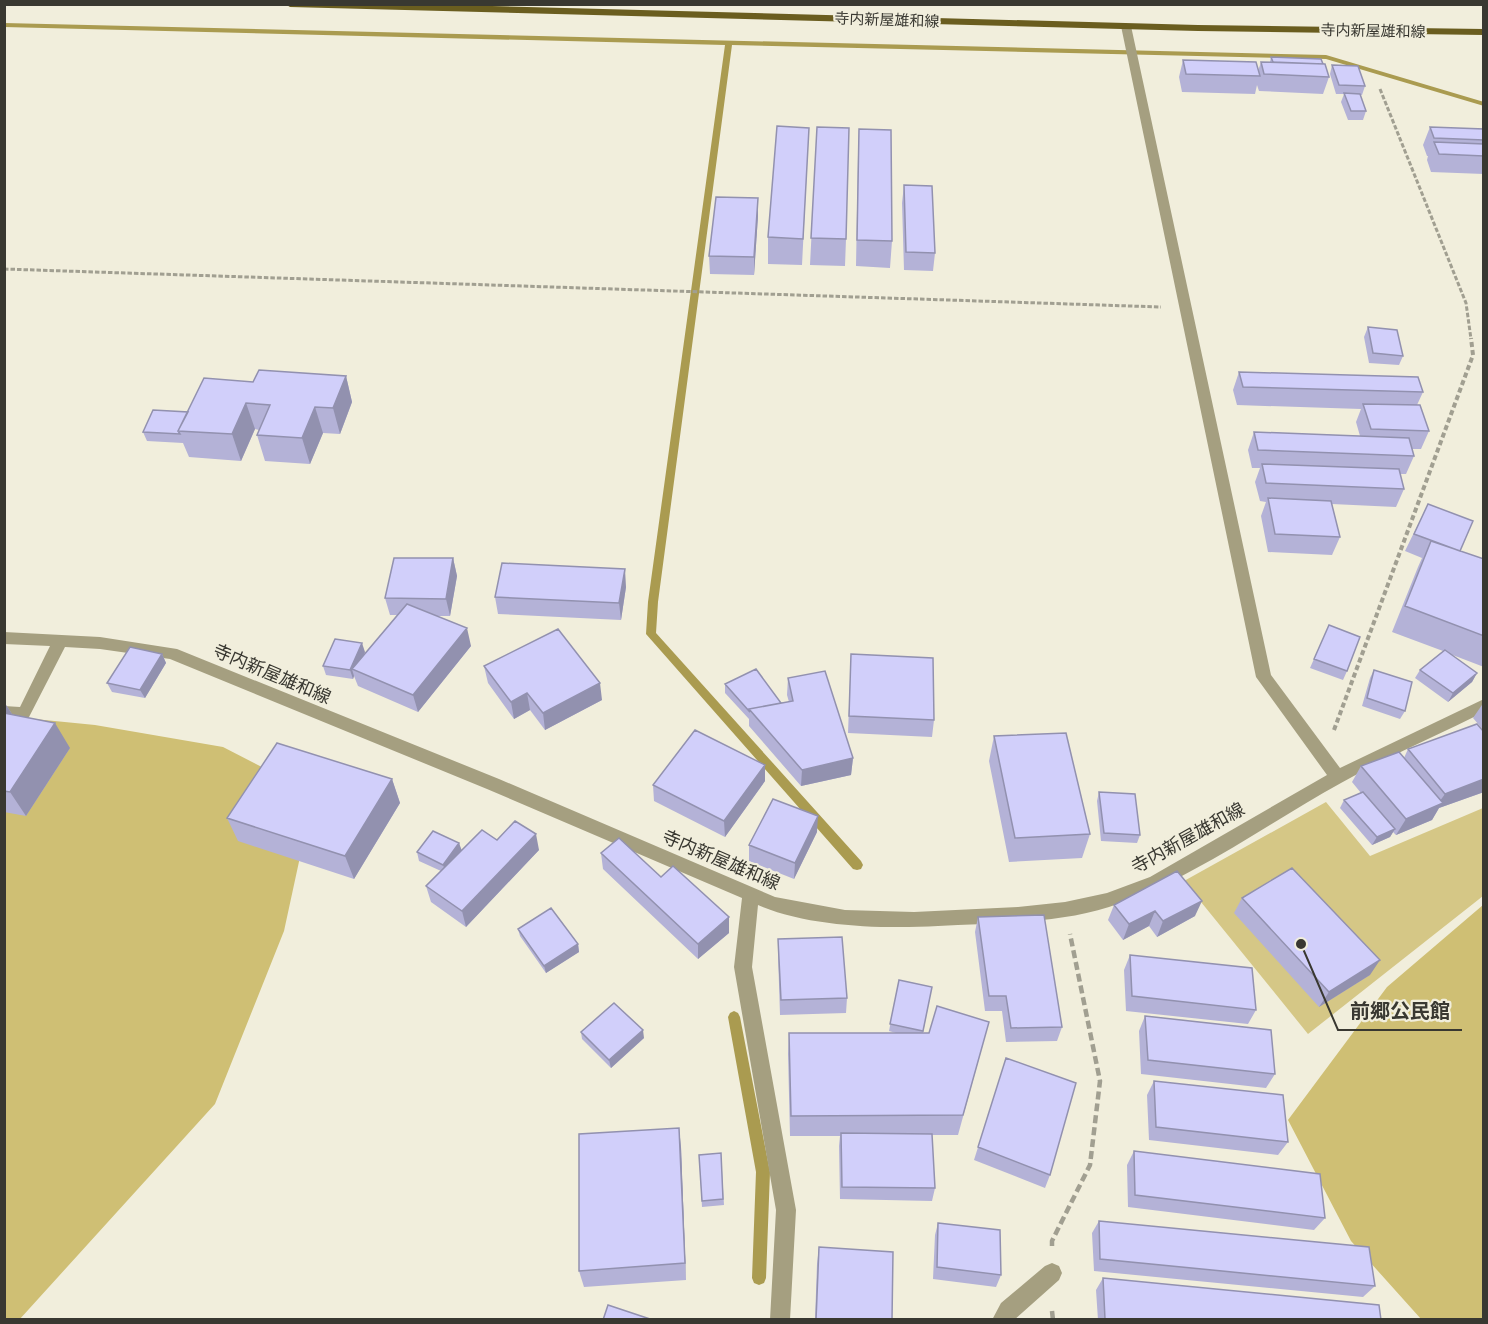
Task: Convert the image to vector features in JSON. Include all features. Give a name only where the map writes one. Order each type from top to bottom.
[{"type":"main road","name":"寺内新屋雄和線","points":[[290,4],[1126,26],[1484,32]]},
{"type":"street","points":[[1126,26],[1264,676],[1337,777]]},
{"type":"street","name":"寺内新屋雄和線","points":[[4,638],[100,643],[172,653],[493,784],[773,904],[845,918],[914,920],[1065,909],[1107,900],[1156,882],[1337,777],[1484,705]]},
{"type":"street","points":[[4,712],[24,713],[60,642]]},
{"type":"street","points":[[751,894],[743,967],[786,1210],[780,1320]]},
{"type":"street","points":[[1002,1320],[1008,1310],[1052,1273]]},
{"type":"path","points":[[1324,759],[1473,355],[1466,303],[1380,89]]},
{"type":"path","points":[[4,269],[1186,308]]},
{"type":"path","points":[[1053,1320],[1052,1241],[1090,1165],[1100,1081],[1065,909]]},
{"type":"shaded area","points":[[4,716],[95,725],[223,747],[293,783],[308,820],[284,931],[215,1104],[19,1320],[4,1319]]},
{"type":"shaded area","points":[[1326,802],[1370,856],[1483,808],[1483,896],[1308,1034],[1184,881]]},
{"type":"shaded area","points":[[1483,905],[1483,1319],[1421,1319],[1351,1241],[1288,1120],[1387,987]]},
{"type":"building","points":[[1271,57],[1321,59],[1323,64],[1273,62]]},
{"type":"building","points":[[1183,60],[1256,62],[1260,76],[1186,74]]},
{"type":"building","points":[[1261,62],[1325,64],[1329,77],[1264,74]]},
{"type":"building","points":[[1332,65],[1358,66],[1365,86],[1339,85]]},
{"type":"building","points":[[1344,93],[1360,94],[1366,111],[1351,111]]},
{"type":"building","points":[[777,126],[809,128],[803,239],[768,237]]},
{"type":"building","points":[[817,127],[849,128],[846,239],[811,238]]},
{"type":"building","points":[[1430,127],[1484,129],[1484,140],[1434,138]]},
{"type":"building","points":[[859,129],[891,130],[892,241],[857,240]]},
{"type":"building","points":[[1434,142],[1484,144],[1484,156],[1439,154]]},
{"type":"building","points":[[904,185],[932,186],[935,253],[906,252]]},
{"type":"building","points":[[716,197],[758,198],[754,257],[709,256]]},
{"type":"building","points":[[1368,327],[1397,330],[1403,356],[1373,353]]},
{"type":"building","points":[[259,370],[346,376],[333,408],[315,407],[302,438],[257,435],[270,405],[246,403],[232,434],[178,431],[204,378],[253,382]]},
{"type":"building","points":[[1239,372],[1418,377],[1423,392],[1243,387]]},
{"type":"building","points":[[1363,404],[1420,405],[1429,431],[1371,429]]},
{"type":"building","points":[[153,410],[188,412],[178,431],[180,434],[143,432]]},
{"type":"building","points":[[1254,432],[1409,438],[1414,456],[1258,450]]},
{"type":"building","points":[[1262,464],[1399,469],[1404,489],[1266,483]]},
{"type":"building","points":[[1268,498],[1331,501],[1340,537],[1275,534]]},
{"type":"building","points":[[1428,504],[1473,521],[1460,551],[1414,534]]},
{"type":"building","points":[[1431,541],[1484,559],[1484,636],[1405,606]]},
{"type":"building","points":[[394,558],[453,558],[446,599],[385,598]]},
{"type":"building","points":[[502,563],[625,569],[619,603],[495,597]]},
{"type":"building","points":[[407,604],[467,628],[413,695],[352,669]]},
{"type":"building","points":[[1329,625],[1360,637],[1347,671],[1314,659]]},
{"type":"building","points":[[558,629],[600,683],[543,713],[527,693],[511,702],[484,666]]},
{"type":"building","points":[[335,639],[362,643],[350,670],[323,666]]},
{"type":"building","points":[[130,647],[162,654],[140,690],[107,683]]},
{"type":"building","points":[[1445,650],[1477,673],[1453,693],[1420,670]]},
{"type":"building","points":[[851,654],[933,658],[934,720],[849,716]]},
{"type":"building","points":[[756,669],[781,703],[749,709],[749,711],[725,684]]},
{"type":"building","points":[[1374,670],[1412,682],[1405,711],[1367,698]]},
{"type":"building","points":[[825,671],[853,758],[802,770],[749,709],[793,701],[788,678]]},
{"type":"building","points":[[4,713],[55,723],[10,792],[4,791]]},
{"type":"building","points":[[1477,724],[1484,732],[1484,779],[1445,794],[1408,749]]},
{"type":"building","points":[[695,730],[765,765],[724,821],[653,785]]},
{"type":"building","points":[[1066,733],[1090,834],[1015,838],[994,736]]},
{"type":"building","points":[[277,743],[392,779],[345,856],[227,818]]},
{"type":"building","points":[[1399,752],[1443,803],[1406,819],[1361,766]]},
{"type":"building","points":[[1099,792],[1135,794],[1140,835],[1104,833]]},
{"type":"building","points":[[1363,792],[1395,829],[1377,837],[1344,800]]},
{"type":"building","points":[[773,799],[818,816],[795,863],[749,845]]},
{"type":"building","points":[[515,821],[536,834],[462,911],[426,886],[482,830],[497,840]]},
{"type":"building","points":[[433,831],[459,843],[443,865],[417,852]]},
{"type":"building","points":[[619,838],[661,877],[673,866],[729,917],[698,944],[601,853]]},
{"type":"building","points":[[1292,868],[1380,960],[1329,992],[1242,898]]},
{"type":"building","points":[[1177,871],[1202,901],[1163,921],[1155,911],[1129,924],[1114,905]]},
{"type":"building","points":[[551,908],[578,944],[544,966],[518,929]]},
{"type":"building","points":[[1044,915],[1062,1027],[1011,1028],[1006,996],[989,996],[978,917]]},
{"type":"building","points":[[842,937],[847,998],[781,1000],[778,939]]},
{"type":"building","points":[[1130,955],[1252,968],[1256,1010],[1132,996]]},
{"type":"building","points":[[899,980],[932,987],[923,1031],[890,1024]]},
{"type":"building","points":[[614,1003],[643,1030],[609,1060],[581,1032]]},
{"type":"building","points":[[937,1006],[989,1022],[963,1115],[791,1116],[789,1033],[929,1033]]},
{"type":"building","points":[[1145,1016],[1271,1030],[1275,1074],[1148,1060]]},
{"type":"building","points":[[1006,1058],[1076,1083],[1050,1175],[978,1147]]},
{"type":"building","points":[[1154,1081],[1283,1095],[1288,1142],[1156,1127]]},
{"type":"building","points":[[679,1128],[685,1263],[579,1271],[579,1134]]},
{"type":"building","points":[[841,1133],[932,1134],[935,1188],[842,1187]]},
{"type":"building","points":[[1134,1151],[1320,1174],[1325,1218],[1135,1195]]},
{"type":"building","points":[[721,1153],[723,1199],[702,1201],[699,1155]]},
{"type":"building","points":[[1099,1221],[1369,1247],[1375,1286],[1100,1259]]},
{"type":"building","points":[[938,1223],[1000,1230],[1001,1275],[937,1267]]},
{"type":"building","points":[[819,1247],[893,1252],[892,1320],[816,1320]]},
{"type":"building","points":[[1103,1278],[1379,1305],[1381,1320],[1105,1319]]},
{"type":"building","points":[[608,1305],[653,1320],[603,1320]]},
{"type":"waterway","points":[[4,25],[1326,57],[1484,104]]},
{"type":"waterway","points":[[729,43],[653,602],[651,634],[857,865]]},
{"type":"waterway","points":[[734,1017],[763,1172],[759,1278]]},
{"type":"place","name":"前郷公民館","points":[[1301,944]]}]
